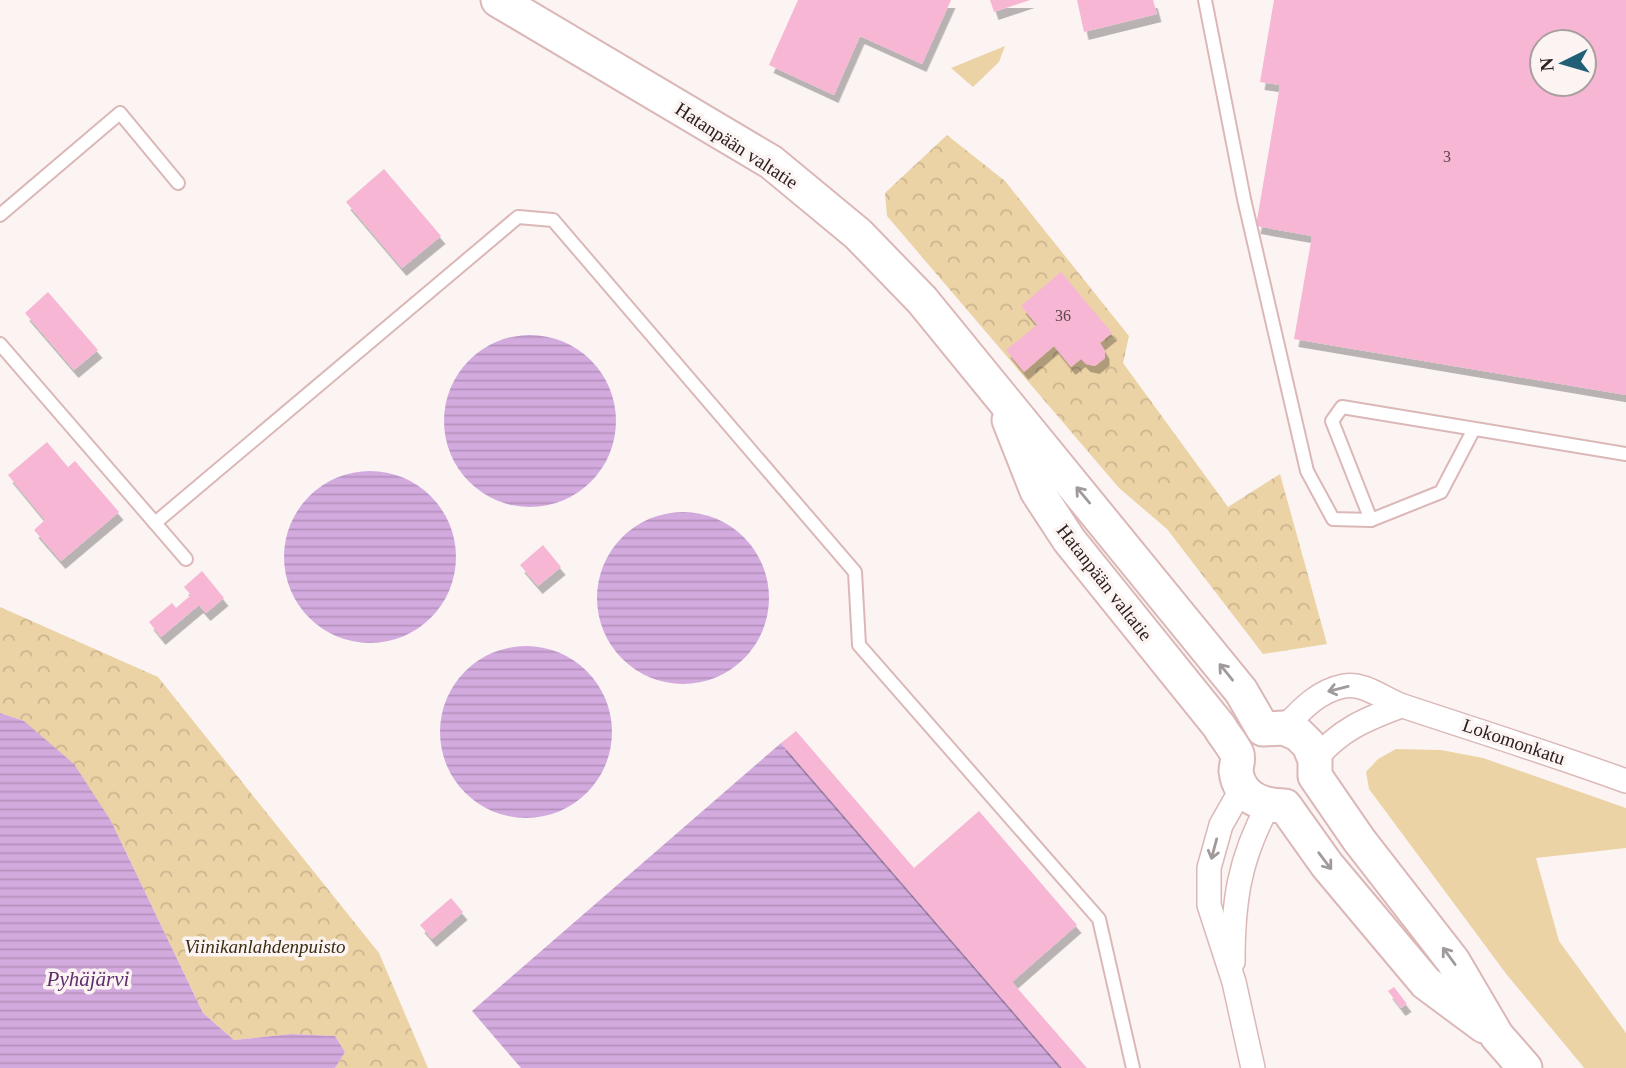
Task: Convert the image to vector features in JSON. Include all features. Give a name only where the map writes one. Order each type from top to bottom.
[{"type":"main road","name":"Hatanpään valtatie","points":[[498,0],[771,162],[858,234],[922,300],[1273,729],[1298,734],[1309,746],[1315,768],[1452,961],[1497,1036],[1525,1068]]},
{"type":"main road","name":"Hatanpään valtatie","points":[[999,394],[1037,491],[1069,540],[1180,676],[1258,789],[1326,864],[1426,983],[1497,1036]]},
{"type":"street","name":"Lokomonkatu","points":[[1273,729],[1326,691],[1346,685],[1368,690],[1401,706],[1486,731],[1625,779]]},
{"type":"street","points":[[1258,789],[1298,800],[1309,790],[1315,768],[1339,734],[1353,724],[1401,706]]},
{"type":"street","points":[[1234,982],[1233,929],[1240,869],[1251,838],[1258,789],[1244,743],[1273,729]]},
{"type":"street","points":[[1254,1068],[1234,982],[1209,905],[1209,868],[1221,825],[1258,789]]},
{"type":"lane","points":[[1205,0],[1244,199],[1307,471],[1333,519],[1371,520],[1441,492],[1474,429]]},
{"type":"lane","points":[[0,215],[120,113],[178,183]]},
{"type":"lane","points":[[155,523],[518,217],[553,220],[855,572],[859,645],[1099,919],[1133,1068]]},
{"type":"lane","points":[[0,344],[186,559]]},
{"type":"lane","points":[[1371,520],[1332,421],[1342,407],[1626,454]]},
{"type":"green space","points":[[1005,46],[999,62],[973,87],[951,68]]},
{"type":"green space","points":[[947,135],[1005,181],[1129,336],[1123,363],[1228,507],[1280,474],[1327,644],[1263,654],[1167,529],[1119,488],[887,216],[885,193]]},
{"type":"green space","name":"Viinikanlahdenpuisto","points":[[0,607],[158,677],[379,953],[428,1068],[335,1068],[345,1052],[335,1036],[291,1034],[234,1040],[203,1013],[111,821],[24,721],[0,713]]},
{"type":"green space","points":[[1396,749],[1441,750],[1483,758],[1626,808],[1626,848],[1536,858],[1559,941],[1626,1033],[1626,1068],[1584,1068],[1507,975],[1369,789],[1366,772],[1378,759]]},
{"type":"water","points":[[530,335],[563,342],[591,360],[609,388],[616,421],[609,454],[591,482],[563,500],[530,507],[497,500],[469,482],[451,454],[444,421],[451,388],[469,360],[497,342]]},
{"type":"water","points":[[370,471],[403,478],[431,496],[449,524],[456,557],[449,590],[431,618],[403,636],[370,643],[337,636],[309,618],[291,590],[284,557],[291,524],[309,496],[337,478]]},
{"type":"water","points":[[683,512],[716,519],[744,537],[762,565],[769,598],[762,631],[744,659],[716,677],[683,684],[650,677],[622,659],[604,631],[597,598],[604,565],[622,537],[650,519]]},
{"type":"water","points":[[526,646],[559,653],[587,671],[605,699],[612,732],[605,765],[587,793],[559,811],[526,818],[493,811],[465,793],[447,765],[440,732],[447,699],[465,671],[493,653]]},
{"type":"water","name":"Pyhäjärvi","points":[[0,713],[24,721],[74,764],[111,821],[203,1013],[234,1040],[291,1034],[335,1036],[345,1052],[335,1068],[0,1068]]},
{"type":"water","points":[[781,743],[1062,1068],[521,1068],[472,1011]]},
{"type":"building","points":[[798,0],[951,0],[922,64],[860,36],[834,95],[769,65]]},
{"type":"building","points":[[990,0],[1030,0],[994,12]]},
{"type":"building","points":[[1077,0],[1153,0],[1157,14],[1084,32]]},
{"type":"building","points":[[1274,0],[1626,0],[1626,395],[1294,339],[1312,236],[1256,226],[1280,85],[1260,82]]},
{"type":"building","points":[[384,169],[441,236],[402,268],[346,202]]},
{"type":"building","points":[[1061,272],[1112,333],[1100,343],[1105,351],[1105,358],[1095,366],[1086,364],[1081,359],[1071,367],[1054,346],[1024,372],[1006,350],[1037,325],[1021,306]]},
{"type":"building","points":[[48,292],[98,350],[74,370],[25,313]]},
{"type":"building","points":[[47,442],[68,467],[75,461],[119,512],[61,561],[34,530],[45,520],[8,475]]},
{"type":"building","points":[[543,545],[561,567],[538,586],[520,565]]},
{"type":"building","points":[[202,571],[224,598],[206,613],[199,605],[161,637],[149,622],[172,603],[176,608],[191,595],[184,587]]},
{"type":"building","points":[[796,731],[914,868],[979,811],[1077,925],[1012,982],[1087,1068],[1062,1068],[781,743]]},
{"type":"building","points":[[451,898],[463,912],[432,939],[420,925]]},
{"type":"building","points":[[1394,987],[1407,1004],[1401,1008],[1388,991]]}]
